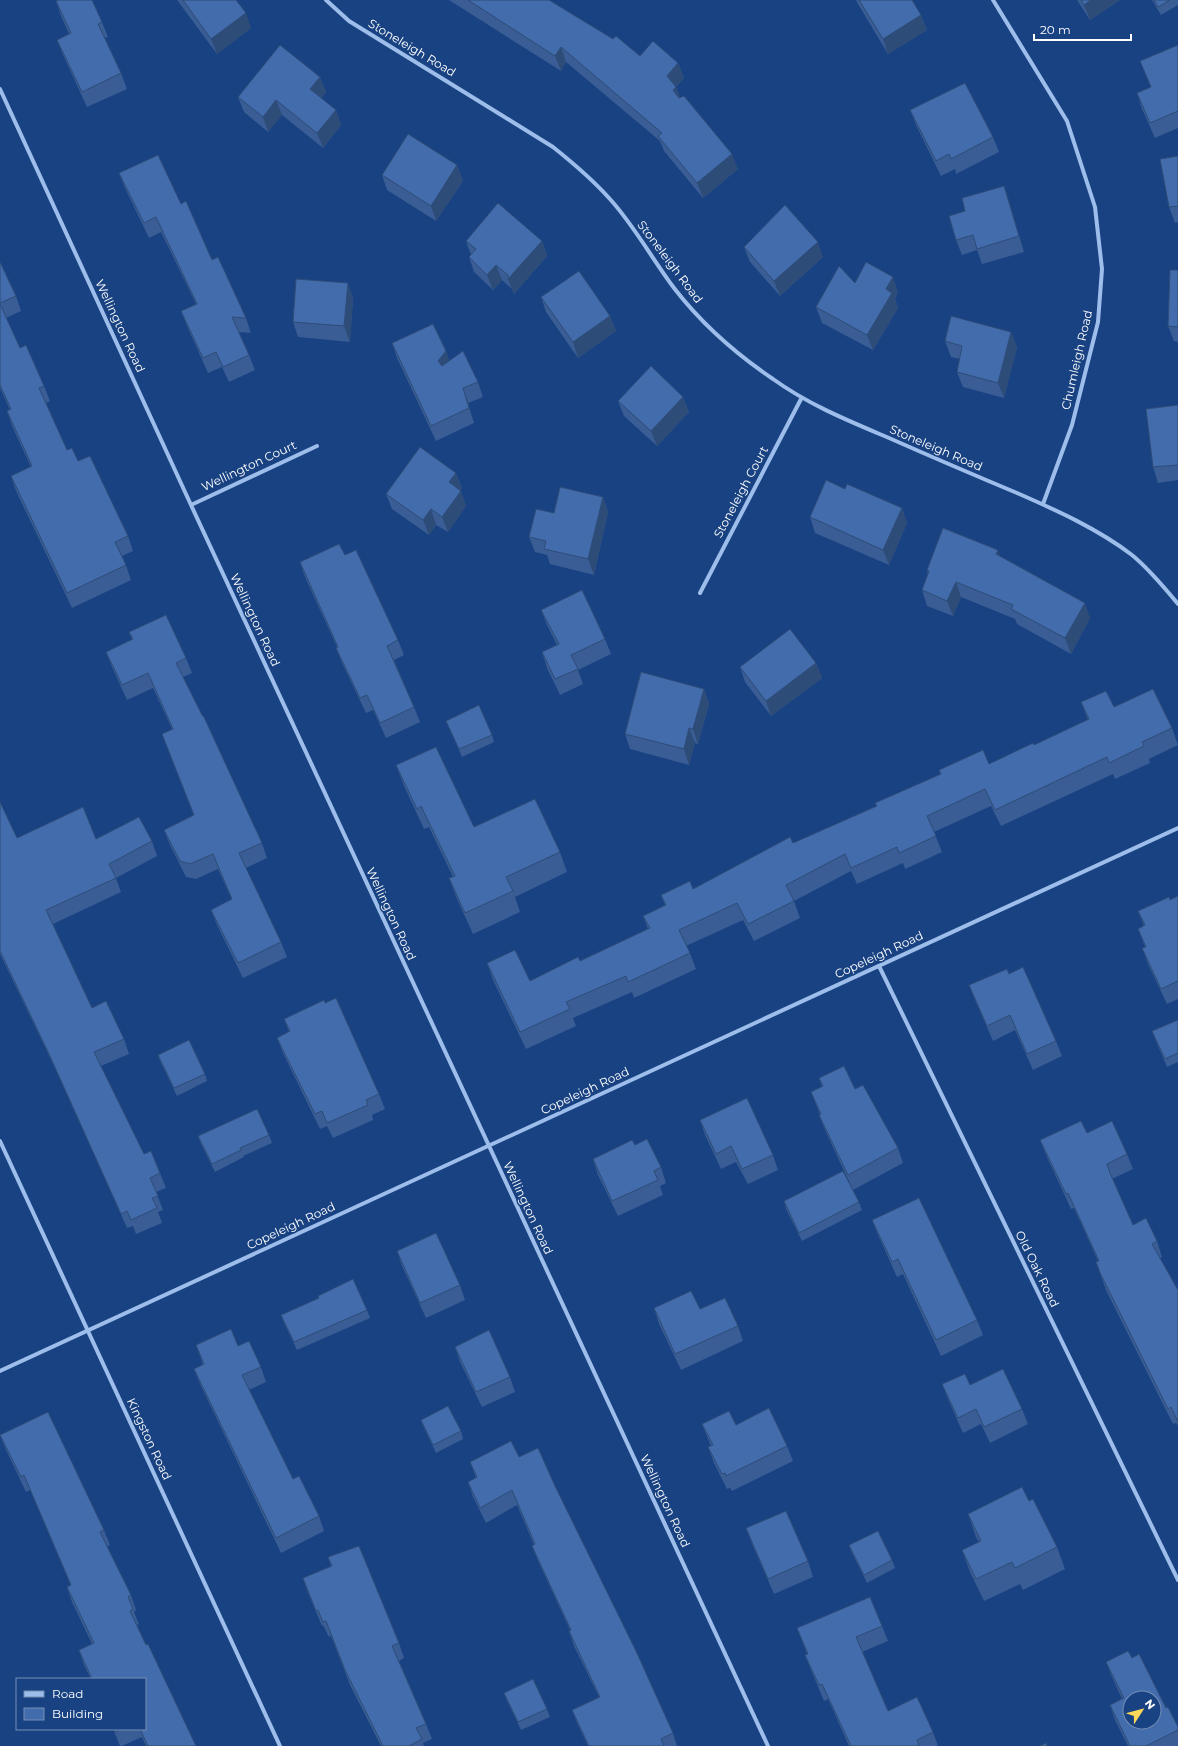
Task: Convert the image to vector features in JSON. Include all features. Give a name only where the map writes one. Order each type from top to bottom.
[{"type":"street","name":"Stoneleigh Road","points":[[326,0],[349,21],[553,147],[583,172],[610,198],[674,289],[718,335],[747,361],[801,399],[1043,504],[1099,533],[1132,556],[1165,587],[1178,604]]},
{"type":"street","name":"Chumleigh Road","points":[[993,0],[1067,121],[1095,206],[1102,269],[1098,322],[1072,425],[1043,504]]},
{"type":"street","name":"Wellington Road","points":[[0,89],[488,1146],[768,1746]]},
{"type":"street","name":"Stoneleigh Court","points":[[700,593],[801,399]]},
{"type":"street","name":"Wellington Court","points":[[191,505],[316,446]]},
{"type":"street","name":"Copeleigh Road","points":[[0,1371],[1178,828]]},
{"type":"street","name":"Old Oak Road","points":[[879,966],[1178,1580]]},
{"type":"street","name":"Kingston Road","points":[[0,1141],[280,1746]]},
{"type":"building","points":[[92,0],[102,22],[98,24],[121,73],[82,92],[57,40],[71,33],[56,1]]},
{"type":"building","points":[[183,0],[236,0],[246,13],[211,39]]},
{"type":"building","points":[[468,0],[549,0],[613,39],[616,36],[640,56],[653,41],[678,63],[667,76],[676,87],[673,90],[679,98],[684,96],[732,154],[697,183],[658,136],[662,133],[561,47],[555,56]]},
{"type":"building","points":[[859,0],[912,0],[921,15],[883,39]]},
{"type":"building","points":[[1081,0],[1091,0],[1084,5]]},
{"type":"building","points":[[1154,0],[1170,0],[1158,7]]},
{"type":"building","points":[[280,45],[320,77],[310,89],[336,110],[317,133],[276,100],[263,117],[238,97]]},
{"type":"building","points":[[1178,45],[1178,111],[1150,123],[1137,93],[1151,87],[1140,61]]},
{"type":"building","points":[[965,83],[993,137],[951,159],[949,154],[936,161],[910,110]]},
{"type":"building","points":[[408,134],[457,165],[431,206],[382,175]]},
{"type":"building","points":[[158,155],[181,204],[186,201],[212,260],[218,257],[246,318],[232,317],[249,355],[223,367],[216,352],[203,358],[181,311],[197,304],[156,217],[144,223],[119,173]]},
{"type":"building","points":[[1178,156],[1178,206],[1169,207],[1160,159]]},
{"type":"building","points":[[1004,186],[1019,236],[977,249],[973,235],[956,240],[949,216],[965,211],[962,198]]},
{"type":"building","points":[[498,203],[542,241],[508,279],[508,275],[496,265],[487,275],[469,257],[476,249],[466,241]]},
{"type":"building","points":[[785,205],[818,242],[774,281],[744,247]]},
{"type":"building","points":[[0,262],[16,296],[0,303]]},
{"type":"building","points":[[866,262],[893,277],[886,289],[892,293],[867,335],[816,307],[839,266],[855,283]]},
{"type":"building","points":[[1170,270],[1178,270],[1178,327],[1168,326]]},
{"type":"building","points":[[579,271],[610,316],[573,342],[541,297]]},
{"type":"building","points":[[296,279],[348,283],[344,326],[293,322]]},
{"type":"building","points":[[0,304],[20,348],[26,345],[44,386],[39,388],[67,450],[72,448],[78,461],[90,456],[128,536],[115,542],[126,565],[67,593],[11,476],[32,466],[7,411],[11,409],[0,385]]},
{"type":"building","points":[[951,316],[1011,332],[998,383],[957,372],[962,346],[945,341]]},
{"type":"building","points":[[433,324],[446,351],[438,361],[442,366],[463,351],[478,382],[463,388],[469,408],[431,426],[392,343]]},
{"type":"building","points":[[651,366],[683,397],[651,431],[618,401]]},
{"type":"building","points":[[1178,405],[1178,465],[1153,467],[1146,409]]},
{"type":"building","points":[[420,447],[456,473],[449,482],[461,491],[442,517],[431,509],[423,520],[386,494]]},
{"type":"building","points":[[826,480],[845,489],[847,484],[902,508],[883,550],[810,517]]},
{"type":"building","points":[[560,487],[603,497],[588,559],[544,549],[546,541],[529,537],[536,509],[554,513]]},
{"type":"building","points":[[943,528],[998,550],[996,554],[1085,603],[1065,638],[1011,609],[1013,605],[956,582],[947,601],[922,590],[929,571],[927,570]]},
{"type":"building","points":[[339,544],[345,555],[356,550],[398,640],[387,646],[414,707],[380,723],[367,695],[360,698],[336,648],[338,647],[300,562]]},
{"type":"building","points":[[582,590],[605,639],[571,655],[578,669],[555,679],[542,652],[559,644],[541,610]]},
{"type":"building","points":[[166,615],[186,658],[176,663],[204,717],[262,843],[239,853],[281,942],[238,963],[211,910],[232,899],[213,854],[190,864],[180,861],[164,830],[194,815],[162,734],[173,729],[148,673],[122,685],[106,652],[133,639],[129,632]]},
{"type":"building","points":[[790,629],[816,663],[766,701],[740,667]]},
{"type":"building","points":[[641,672],[704,689],[693,729],[689,728],[684,749],[625,734]]},
{"type":"building","points":[[1153,689],[1172,728],[1142,742],[1144,746],[1109,763],[1107,757],[995,810],[985,789],[927,816],[936,836],[899,853],[897,847],[851,868],[845,854],[786,885],[794,901],[748,924],[737,903],[679,930],[690,953],[628,982],[626,976],[566,1002],[570,1009],[520,1032],[487,963],[515,950],[530,981],[578,957],[580,961],[650,928],[643,916],[666,905],[661,895],[690,881],[693,889],[790,837],[793,843],[877,806],[875,803],[941,774],[939,770],[983,750],[989,764],[1033,743],[1034,745],[1089,719],[1081,702],[1106,691],[1114,707]]},
{"type":"building","points":[[479,705],[492,735],[459,749],[446,721]]},
{"type":"building","points":[[436,747],[474,827],[535,799],[560,852],[506,877],[513,891],[465,913],[449,878],[455,876],[421,806],[417,809],[396,765]]},
{"type":"building","points":[[0,802],[17,838],[83,807],[96,839],[139,817],[152,841],[109,864],[116,878],[46,910],[92,1008],[106,1001],[124,1039],[94,1052],[144,1154],[151,1151],[160,1173],[150,1178],[158,1196],[152,1198],[157,1208],[131,1220],[127,1211],[121,1214],[49,1054],[0,951]]},
{"type":"building","points":[[1178,896],[1178,981],[1161,989],[1142,948],[1146,947],[1138,929],[1145,925],[1138,911],[1169,897],[1170,900]]},
{"type":"building","points":[[1023,967],[1056,1041],[1027,1054],[1010,1015],[987,1026],[969,985],[1007,969],[1009,974]]},
{"type":"building","points":[[336,998],[379,1094],[366,1100],[368,1105],[327,1123],[322,1111],[315,1114],[277,1038],[290,1031],[284,1019],[324,1000],[325,1003]]},
{"type":"building","points":[[1178,1020],[1178,1053],[1165,1059],[1152,1031]]},
{"type":"building","points":[[189,1040],[205,1074],[174,1088],[158,1055]]},
{"type":"building","points":[[844,1066],[855,1089],[863,1085],[898,1148],[848,1175],[819,1115],[821,1114],[811,1092],[823,1086],[819,1078]]},
{"type":"building","points":[[747,1098],[773,1155],[742,1169],[731,1146],[716,1154],[700,1120]]},
{"type":"building","points":[[257,1109],[269,1135],[240,1148],[241,1150],[212,1164],[198,1136]]},
{"type":"building","points":[[1081,1121],[1087,1133],[1112,1121],[1127,1154],[1107,1164],[1110,1173],[1133,1225],[1146,1218],[1157,1241],[1152,1244],[1178,1290],[1178,1422],[1171,1407],[1168,1409],[1101,1275],[1096,1262],[1099,1261],[1068,1193],[1066,1194],[1040,1140]]},
{"type":"building","points":[[647,1139],[661,1167],[654,1171],[658,1180],[612,1201],[593,1159],[632,1140],[635,1145]]},
{"type":"building","points":[[843,1171],[859,1202],[799,1233],[784,1201]]},
{"type":"building","points":[[919,1198],[977,1320],[936,1340],[898,1259],[892,1262],[872,1220]]},
{"type":"building","points":[[436,1233],[460,1285],[420,1303],[397,1251]]},
{"type":"building","points":[[353,1279],[367,1310],[294,1342],[281,1315],[319,1298],[318,1296]]},
{"type":"building","points":[[691,1291],[700,1309],[725,1298],[738,1326],[675,1354],[654,1308]]},
{"type":"building","points":[[231,1329],[238,1346],[249,1341],[261,1367],[242,1375],[293,1479],[299,1476],[319,1516],[276,1538],[194,1369],[204,1364],[196,1345]]},
{"type":"building","points":[[489,1330],[510,1377],[476,1392],[455,1347]]},
{"type":"building","points":[[1003,1369],[1022,1409],[984,1427],[976,1409],[958,1418],[942,1384],[965,1374],[970,1385]]},
{"type":"building","points":[[448,1406],[461,1431],[433,1445],[421,1420]]},
{"type":"building","points":[[769,1408],[787,1446],[726,1476],[725,1473],[722,1474],[708,1447],[713,1445],[702,1424],[729,1411],[736,1425]]},
{"type":"building","points":[[48,1412],[104,1530],[100,1532],[131,1595],[128,1597],[133,1609],[130,1611],[146,1645],[148,1644],[196,1746],[148,1746],[140,1730],[146,1730],[146,1678],[92,1678],[79,1650],[94,1643],[67,1587],[71,1585],[24,1475],[21,1477],[0,1435]]},
{"type":"building","points":[[511,1441],[519,1457],[538,1448],[555,1486],[636,1651],[673,1733],[661,1739],[664,1746],[589,1746],[572,1710],[600,1697],[532,1546],[535,1544],[512,1490],[480,1508],[468,1482],[477,1477],[470,1462]]},
{"type":"building","points":[[1022,1487],[1029,1501],[1033,1499],[1057,1547],[1015,1568],[1012,1562],[976,1579],[962,1550],[981,1541],[968,1514]]},
{"type":"building","points":[[786,1511],[808,1561],[768,1579],[746,1528]]},
{"type":"building","points":[[878,1531],[892,1560],[864,1575],[849,1545]]},
{"type":"building","points":[[359,1546],[399,1643],[392,1646],[426,1724],[416,1728],[422,1739],[409,1746],[383,1746],[345,1670],[326,1621],[323,1622],[318,1610],[316,1611],[303,1578],[332,1566],[328,1557]]},
{"type":"building","points":[[870,1597],[882,1626],[856,1637],[888,1711],[917,1697],[933,1732],[917,1740],[919,1746],[851,1746],[822,1684],[819,1685],[805,1655],[808,1654],[797,1628]]},
{"type":"building","points":[[1128,1651],[1132,1658],[1139,1654],[1157,1690],[1122,1690],[1122,1694],[1106,1662]]},
{"type":"building","points":[[533,1679],[547,1709],[518,1722],[504,1693]]},
{"type":"building","points":[[1122,1699],[1122,1730],[1110,1705]]},
{"type":"building","points":[[1162,1700],[1166,1708],[1168,1707],[1178,1730],[1146,1746],[1130,1746],[1122,1730],[1162,1730]]},
{"type":"building","points":[[1046,1743],[1047,1746],[1040,1746]]}]
